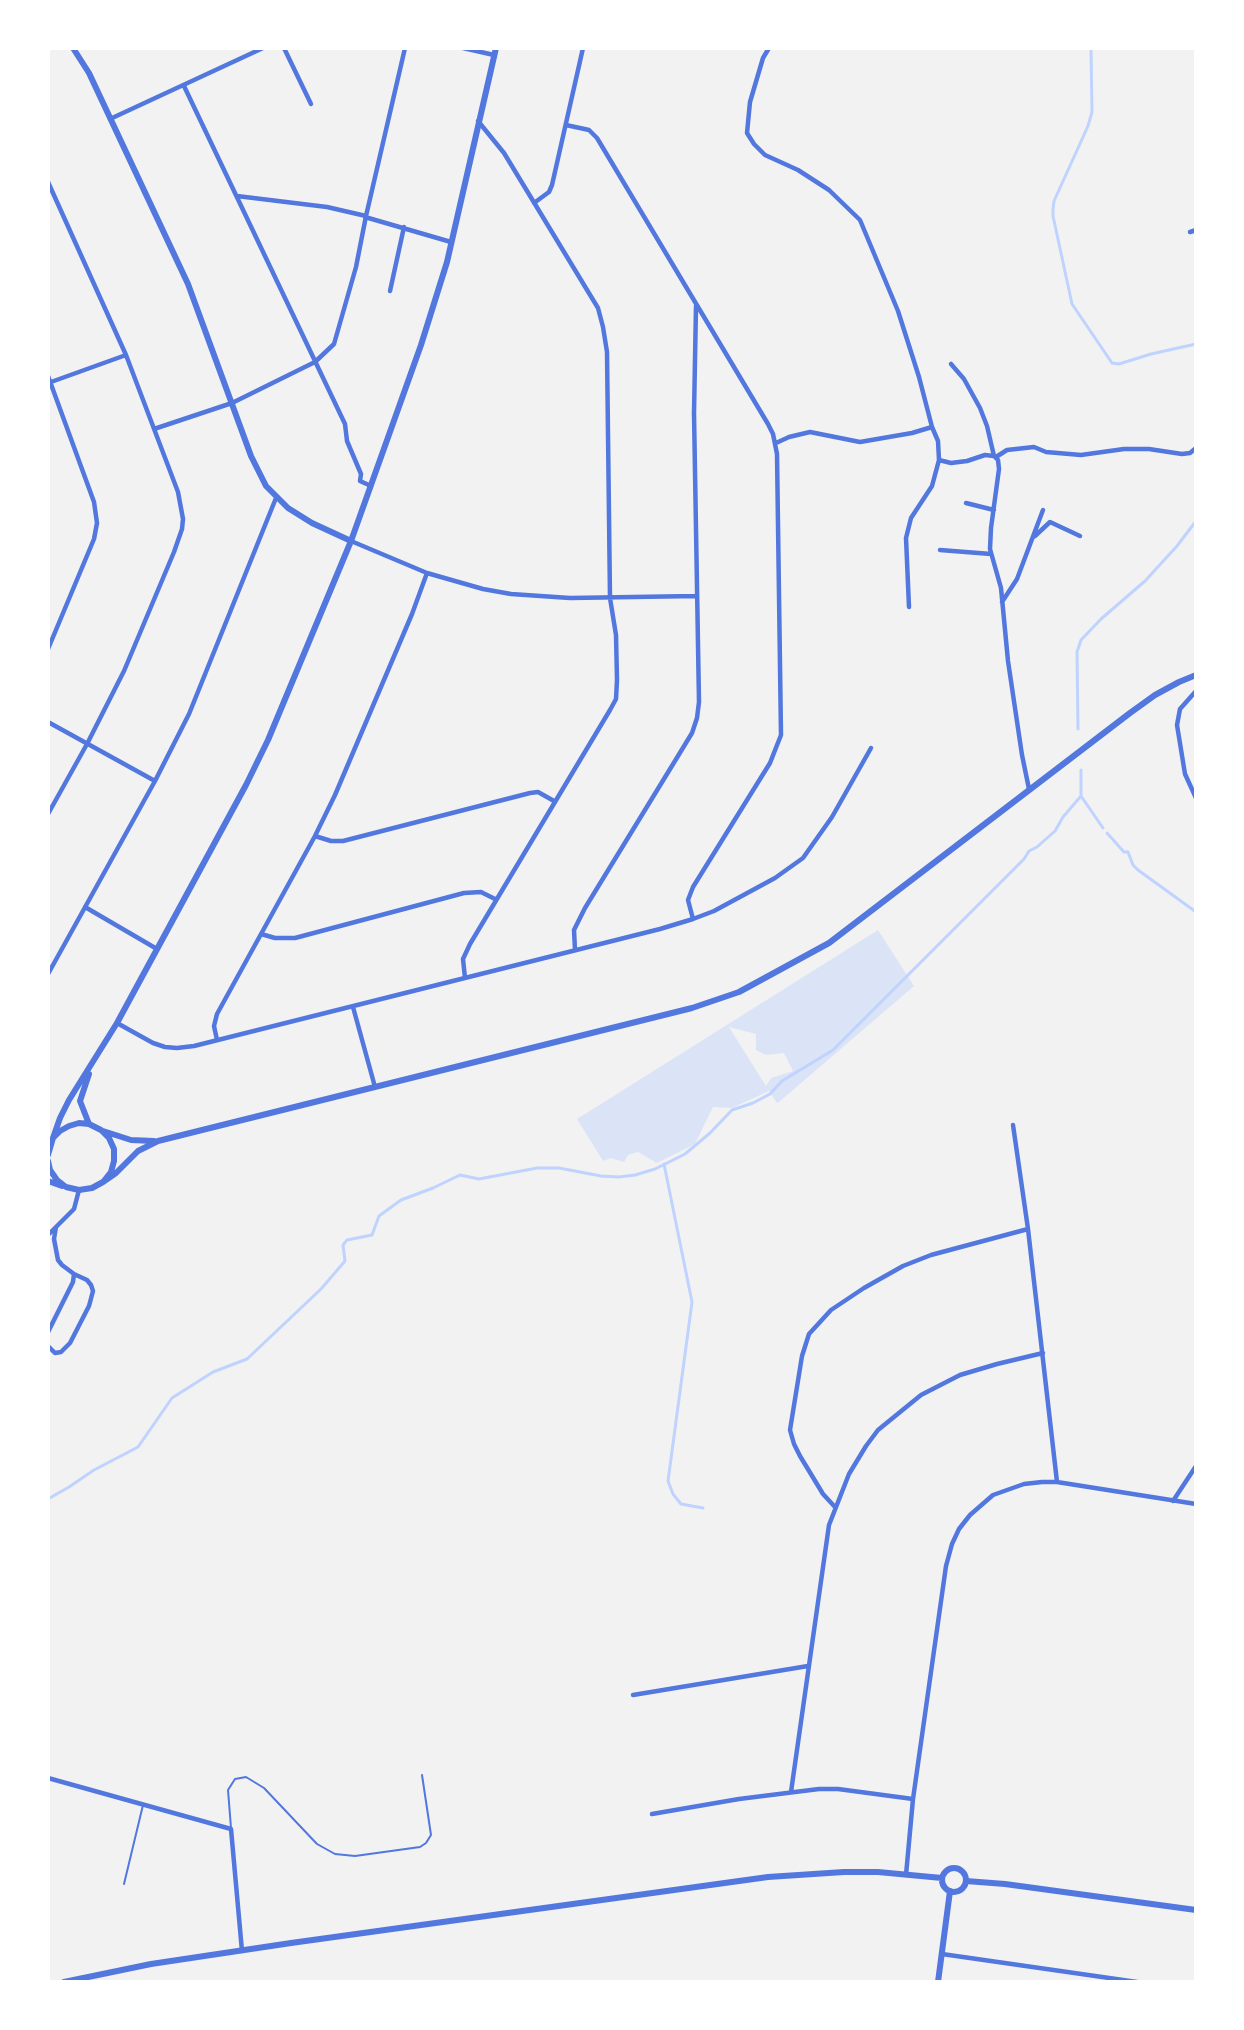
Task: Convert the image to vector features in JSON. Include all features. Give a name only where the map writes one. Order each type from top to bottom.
[{"type":"street","points":[[74,48],[189,284],[259,473],[276,498],[312,523],[351,541],[427,573],[483,589],[511,594],[570,598],[696,596]]},
{"type":"street","points":[[110,119],[263,48]]},
{"type":"street","points":[[284,48],[311,104]]},
{"type":"street","points":[[154,429],[232,403],[315,362],[329,350],[337,338],[356,267],[365,217],[405,48]]},
{"type":"street","points":[[48,1155],[48,1148],[69,1100],[93,1065],[117,1023],[222,831],[268,740],[372,487],[421,345],[451,242],[495,51],[464,48]]},
{"type":"street","points":[[534,203],[549,192],[552,185],[583,48]]},
{"type":"street","points":[[769,48],[763,58],[750,102],[747,133],[765,155],[798,170],[829,190],[860,220],[898,311],[938,441],[939,460],[932,486],[911,518],[906,538],[909,607]]},
{"type":"street","points":[[184,86],[345,424],[347,441],[361,474],[360,481],[372,487]]},
{"type":"street","points":[[465,978],[463,967],[466,951],[616,699],[616,635],[610,598],[607,352],[603,327],[597,308],[504,153],[478,121]]},
{"type":"street","points":[[566,124],[589,130],[597,138],[768,424],[776,443],[781,735],[770,763],[693,887],[688,900],[693,919]]},
{"type":"street","points":[[48,182],[126,355],[182,507],[182,529],[174,552],[124,671],[48,814]]},
{"type":"street","points":[[237,196],[327,207],[451,242]]},
{"type":"street","points":[[390,291],[404,228]]},
{"type":"street","points":[[1190,232],[1196,231]]},
{"type":"street","points":[[575,950],[574,930],[581,915],[692,733],[697,718],[699,702],[696,596],[696,305]]},
{"type":"street","points":[[48,649],[94,539],[97,523],[94,502],[49,379],[126,355]]},
{"type":"street","points":[[951,363],[964,379],[980,408],[999,469],[991,528],[991,554],[997,572],[1002,602],[1008,661],[1029,789]]},
{"type":"street","points":[[776,443],[810,432],[861,442],[932,427]]},
{"type":"street","points":[[939,460],[951,463],[967,461],[985,455],[995,456],[1007,450],[1034,447],[1047,452],[1081,455],[1124,449],[1149,449],[1182,454],[1190,453],[1196,448]]},
{"type":"street","points":[[48,974],[155,781],[189,714],[276,498]]},
{"type":"street","points":[[966,503],[994,510]]},
{"type":"street","points":[[1002,602],[1017,579],[1043,510]]},
{"type":"street","points":[[1033,538],[1050,522],[1080,536]]},
{"type":"street","points":[[940,550],[991,554]]},
{"type":"street","points":[[217,1040],[214,1026],[217,1014],[315,836],[335,795],[412,614],[427,573]]},
{"type":"street","points":[[48,1181],[79,1190],[92,1188],[116,1173],[138,1151],[158,1142],[692,1008],[739,992],[829,943],[1155,695],[1196,675]]},
{"type":"street","points":[[1196,691],[1180,709],[1177,726],[1185,774],[1196,798]]},
{"type":"street","points":[[48,722],[155,781]]},
{"type":"street","points":[[117,1023],[165,1047],[177,1048],[353,1007],[693,919],[714,911],[775,878],[803,858],[832,817],[871,748]]},
{"type":"street","points":[[315,836],[331,841],[343,841],[530,793],[538,792],[554,801]]},
{"type":"street","points":[[261,934],[275,938],[295,938],[464,893],[481,892],[495,899]]},
{"type":"street","points":[[85,907],[157,949]]},
{"type":"street","points":[[353,1007],[375,1087]]},
{"type":"street","points":[[89,1124],[80,1101],[93,1065]]},
{"type":"street","points":[[53,1138],[69,1126],[89,1124],[131,1140],[158,1142]]},
{"type":"street","points":[[1013,1125],[1028,1229],[1057,1482]]},
{"type":"street","points":[[101,1130],[109,1138],[114,1149],[111,1172],[103,1182]]},
{"type":"street","points":[[48,1161],[50,1170],[66,1187]]},
{"type":"street","points":[[48,1235],[74,1209],[79,1190]]},
{"type":"street","points":[[48,1346],[56,1353],[61,1352],[70,1343],[89,1306],[93,1291],[87,1280],[62,1266],[58,1260],[54,1239],[56,1227]]},
{"type":"street","points":[[835,1506],[823,1494],[800,1456],[790,1430],[802,1356],[809,1334],[831,1310],[903,1266],[931,1255],[1028,1229]]},
{"type":"street","points":[[48,1332],[74,1282],[74,1274]]},
{"type":"street","points":[[791,1792],[826,1545],[835,1506],[849,1474],[879,1430],[921,1395],[960,1375],[1043,1353]]},
{"type":"street","points":[[1173,1501],[1196,1466]]},
{"type":"street","points":[[906,1875],[913,1799],[941,1601],[952,1544],[969,1515],[993,1495],[1024,1484],[1057,1482],[1196,1504]]},
{"type":"street","points":[[633,1695],[808,1666]]},
{"type":"street","points":[[48,1778],[231,1829],[242,1950]]},
{"type":"street","points":[[652,1814],[791,1792],[838,1789],[913,1799]]},
{"type":"street","points":[[954,1868],[964,1873],[966,1881],[959,1891],[950,1891],[944,1886],[942,1878],[946,1871],[954,1868]]},
{"type":"street","points":[[64,1982],[151,1964],[242,1950],[780,1876],[844,1872],[942,1878]]},
{"type":"street","points":[[966,1881],[1005,1884],[1196,1910]]},
{"type":"street","points":[[938,1982],[950,1891]]},
{"type":"street","points":[[942,1954],[1137,1982]]},
{"type":"lane","points":[[231,1829],[228,1790],[235,1779],[246,1777],[264,1788],[317,1844],[335,1854],[355,1856],[420,1847],[431,1835],[422,1775]]},
{"type":"lane","points":[[124,1884],[143,1805]]},
{"type":"shaded area","points":[[878,930],[914,986],[779,1102],[777,1103],[769,1091],[732,1108],[713,1107],[695,1144],[657,1163],[638,1152],[628,1155],[624,1162],[611,1158],[603,1161],[577,1119]],"holes":[[[729,1027],[756,1034],[756,1050],[766,1055],[784,1053],[793,1071],[771,1078],[766,1086]]]},
{"type":"waterway","points":[[1091,48],[1092,112],[1088,126],[1054,201],[1053,209],[1072,304],[1112,363],[1119,364],[1196,344]]},
{"type":"waterway","points":[[1078,729],[1077,652],[1081,640],[1101,619],[1145,581],[1196,521]]},
{"type":"waterway","points":[[1081,770],[1081,796],[1103,828]]},
{"type":"waterway","points":[[48,1499],[94,1470],[138,1447],[172,1398],[213,1372],[247,1359],[321,1289],[345,1261],[343,1245],[347,1240],[372,1235],[379,1216],[401,1200],[460,1175],[479,1179],[537,1168],[559,1168],[619,1177],[655,1169],[685,1154],[732,1110],[770,1094],[782,1081],[833,1050],[1024,859],[1029,851],[1055,831],[1063,817],[1081,796]]},
{"type":"waterway","points":[[1107,833],[1124,852],[1128,852],[1133,865],[1138,870],[1196,912]]},
{"type":"waterway","points":[[664,1164],[692,1302],[668,1481],[673,1494],[681,1504],[703,1508]]}]
